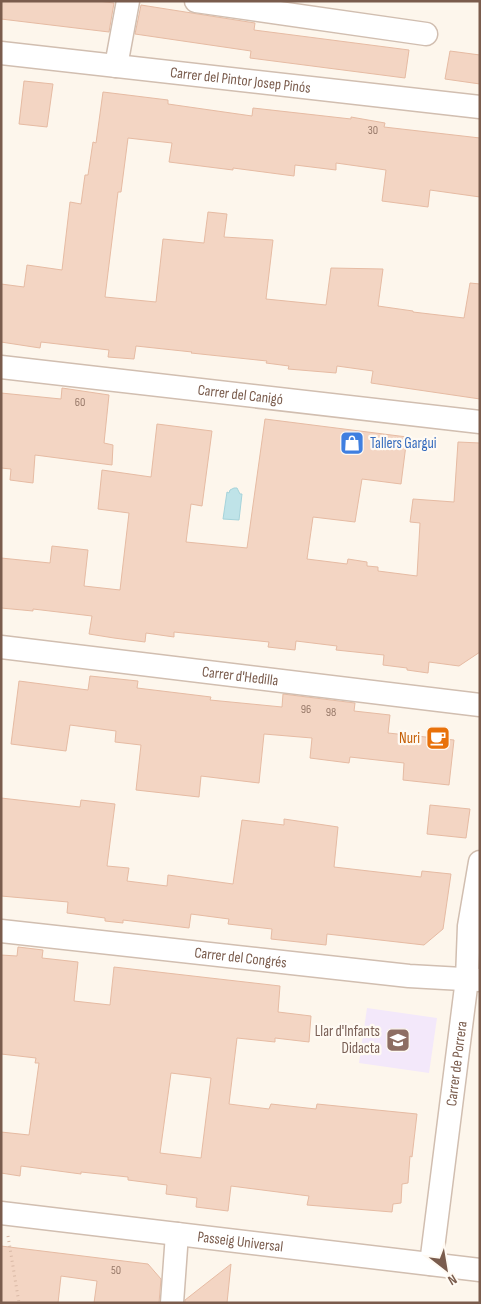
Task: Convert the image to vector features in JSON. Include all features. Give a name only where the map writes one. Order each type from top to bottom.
[{"type":"street","points":[[116,66],[128,1]]},
{"type":"street","points":[[196,1],[426,34]]},
{"type":"street","name":"Carrer del Pintor Josep Pinós","points":[[1,54],[480,107]]},
{"type":"street","name":"Carrer del Canigó","points":[[1,367],[480,422]]},
{"type":"street","name":"Carrer d'Hedilla","points":[[1,647],[480,705]]},
{"type":"street","name":"Carrer de Porrera","points":[[431,1264],[473,979],[469,926],[480,862]]},
{"type":"street","name":"Carrer del Congrés","points":[[1,931],[409,976],[473,979]]},
{"type":"street","name":"Passeig Universal","points":[[3,1213],[480,1270]]},
{"type":"street","points":[[172,1303],[177,1234]]},
{"type":"path","points":[[3,1213],[19,1303]]},
{"type":"shaded area","name":"Llar d'Infants Didacta","points":[[367,1008],[437,1018],[429,1073],[359,1063]]},
{"type":"water","points":[[234,488],[237,488],[240,494],[242,494],[239,520],[223,519],[227,492],[229,493]]},
{"type":"building","points":[[1,1],[98,1],[114,3],[109,32],[1,19]]},
{"type":"building","points":[[141,5],[255,23],[254,30],[409,50],[405,78],[250,58],[251,51],[135,34]]},
{"type":"building","points":[[450,51],[480,55],[480,84],[445,79]]},
{"type":"building","points":[[24,81],[53,84],[47,127],[19,124]]},
{"type":"building","points":[[103,92],[168,100],[168,104],[252,116],[253,108],[351,119],[351,117],[385,123],[384,127],[480,138],[480,197],[430,190],[428,207],[382,201],[386,170],[336,163],[336,170],[295,165],[294,176],[233,168],[233,170],[169,162],[172,143],[128,138],[121,192],[118,192],[105,297],[156,302],[163,239],[204,243],[208,212],[227,214],[224,237],[273,240],[266,299],[326,305],[331,268],[383,269],[378,306],[464,318],[470,283],[480,284],[480,399],[371,383],[373,371],[337,366],[336,373],[288,369],[289,366],[266,363],[267,361],[136,346],[134,359],[108,357],[109,350],[41,342],[40,348],[1,342],[1,284],[24,287],[27,265],[62,270],[70,202],[81,204],[85,175],[88,175],[93,142],[96,143]]},
{"type":"building","points":[[62,388],[109,395],[104,443],[113,445],[112,465],[35,455],[33,483],[10,480],[11,469],[1,468],[1,393],[61,399]]},
{"type":"building","points":[[265,419],[407,437],[401,484],[362,479],[355,522],[313,517],[307,559],[347,564],[348,559],[367,562],[367,566],[378,567],[378,571],[417,576],[420,523],[410,522],[413,499],[454,502],[458,442],[480,443],[480,652],[459,666],[429,662],[428,673],[383,665],[384,655],[336,650],[337,646],[296,641],[295,650],[268,647],[269,642],[174,632],[174,637],[146,633],[145,642],[89,634],[92,616],[33,609],[33,611],[1,608],[1,558],[50,563],[52,546],[88,550],[84,586],[120,590],[129,513],[98,509],[102,470],[151,477],[157,424],[212,431],[202,506],[191,504],[186,542],[247,548]]},
{"type":"building","points":[[90,676],[138,681],[137,688],[211,697],[210,700],[282,707],[283,694],[355,703],[354,711],[390,715],[388,733],[454,740],[449,785],[403,780],[404,763],[350,757],[349,763],[310,758],[312,738],[264,734],[259,783],[201,776],[199,797],[136,790],[141,745],[115,742],[116,731],[70,725],[66,751],[11,744],[19,681],[88,690]]},
{"type":"building","points":[[1,798],[80,807],[81,800],[115,804],[107,866],[129,868],[127,881],[167,886],[168,875],[233,884],[242,820],[284,825],[284,819],[338,827],[334,867],[421,877],[422,871],[451,874],[443,929],[424,945],[327,934],[326,945],[271,939],[272,929],[228,924],[229,919],[191,914],[189,928],[123,920],[123,923],[105,921],[105,918],[67,913],[68,902],[1,896]]},
{"type":"building","points":[[430,805],[470,809],[466,838],[427,834]]},
{"type":"building","points":[[18,947],[43,950],[42,958],[78,962],[74,1001],[110,1005],[114,967],[280,986],[278,1012],[311,1016],[309,1042],[275,1038],[275,1042],[237,1038],[229,1104],[269,1109],[271,1104],[316,1109],[317,1104],[417,1114],[412,1157],[410,1156],[408,1183],[402,1184],[401,1203],[393,1204],[392,1212],[307,1205],[309,1196],[231,1186],[228,1211],[196,1207],[197,1198],[166,1194],[167,1185],[128,1180],[128,1177],[81,1172],[81,1174],[21,1166],[20,1176],[1,1173],[1,1132],[29,1135],[39,1063],[35,1063],[36,1058],[1,1054],[1,955],[17,956]],"holes":[[[171,1073],[211,1078],[201,1158],[160,1153]]]},
{"type":"building","points":[[1,1246],[148,1264],[161,1279],[159,1303],[94,1303],[97,1281],[61,1276],[58,1303],[1,1303]]},
{"type":"building","points":[[231,1264],[227,1303],[185,1303],[185,1300]]},
{"type":"place","name":"Tallers Gargui","points":[[352,443]]},
{"type":"place","name":"Nuri","points":[[438,738]]},
{"type":"place","name":"Llar d'Infants Didacta","points":[[398,1040]]}]
